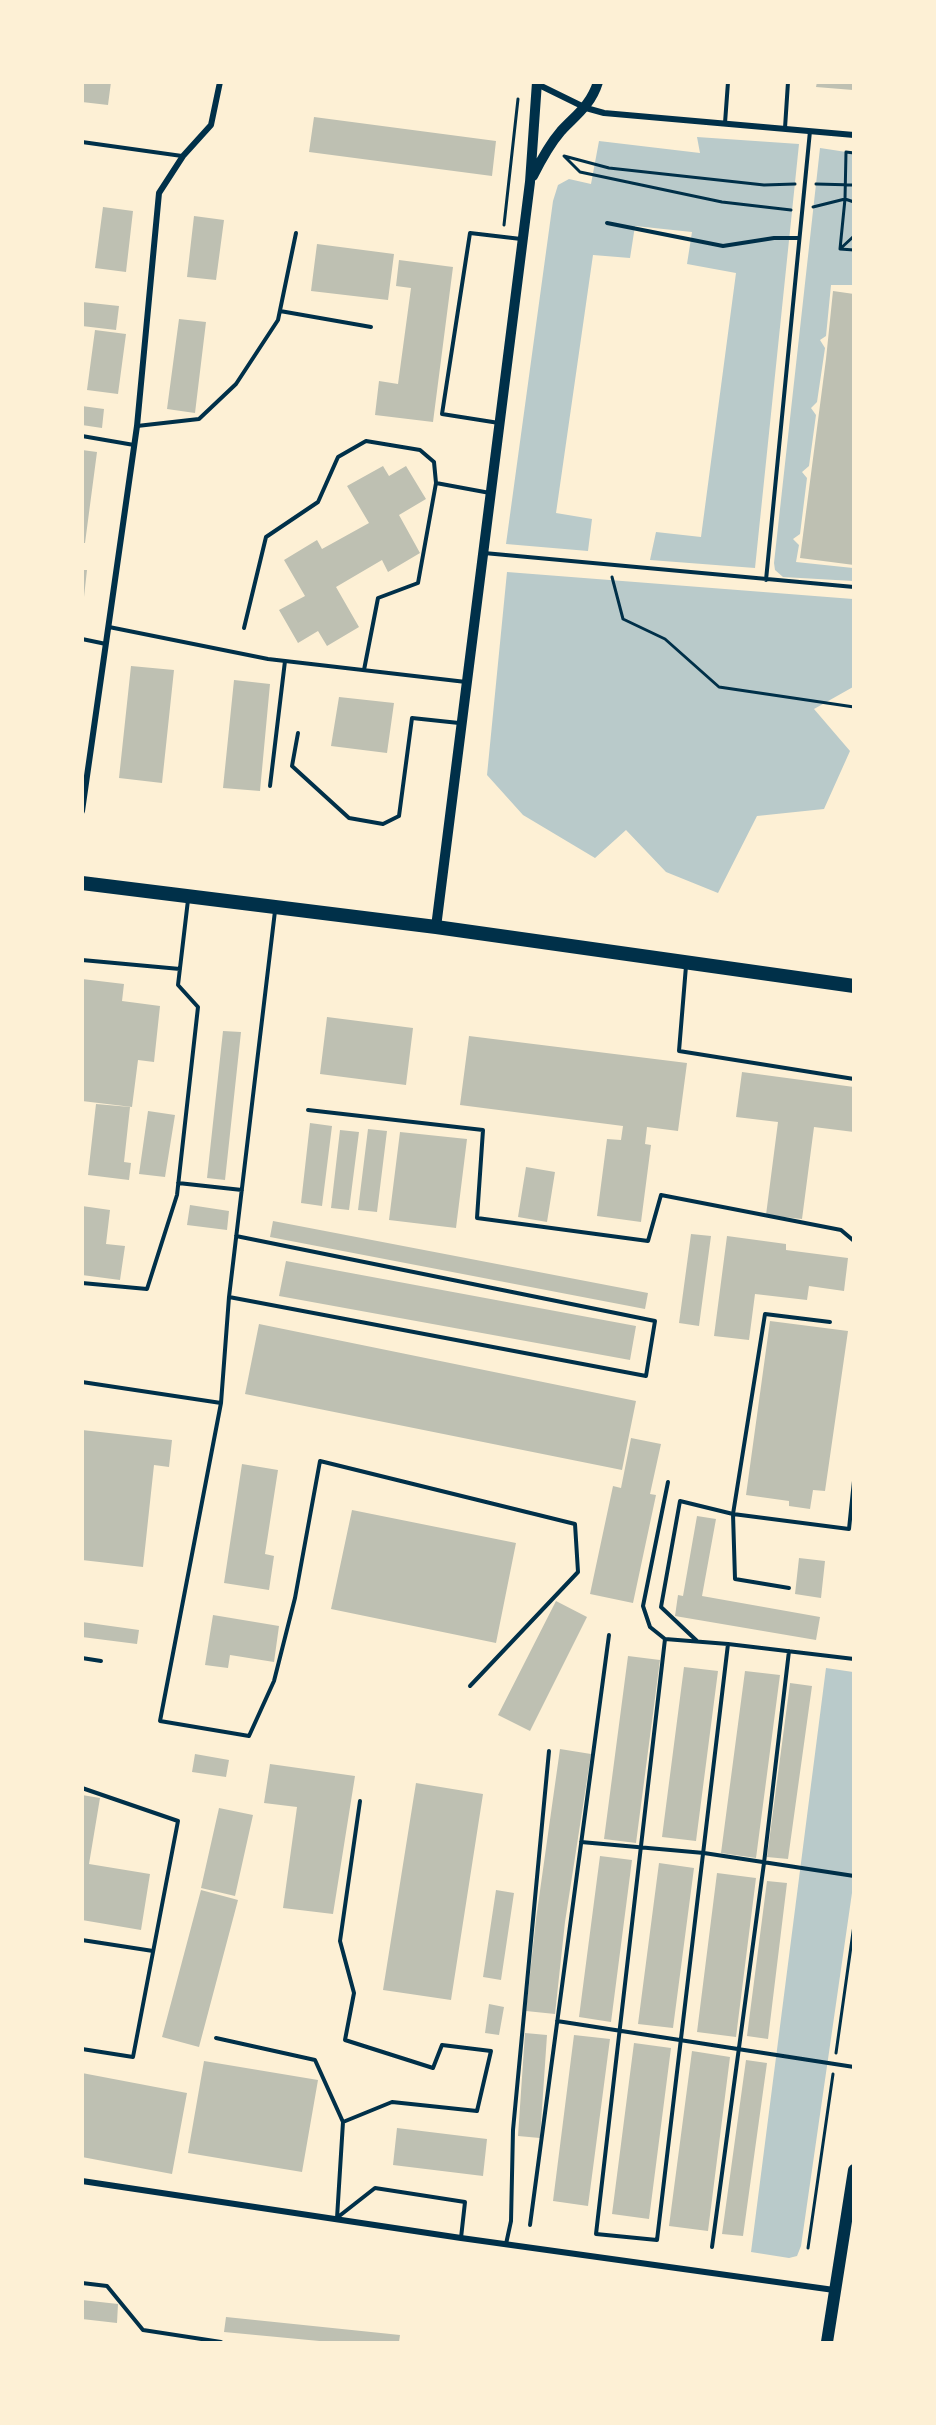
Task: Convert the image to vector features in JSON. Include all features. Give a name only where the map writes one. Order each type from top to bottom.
[{"type":"highway","points":[[82,883],[436,927],[854,986]]},
{"type":"main road","points":[[828,2343],[834,2290],[854,2170]]},
{"type":"street","points":[[82,811],[135,445],[159,193],[183,156],[211,125],[220,82]]},
{"type":"street","points":[[532,82],[586,108],[604,113],[854,135]]},
{"type":"street","points":[[530,182],[546,150],[561,131],[586,108],[598,82]]},
{"type":"street","points":[[436,927],[530,182],[537,83]]},
{"type":"street","points":[[82,2181],[461,2238],[834,2290]]},
{"type":"lane","points":[[726,123],[728,82]]},
{"type":"lane","points":[[785,128],[788,82]]},
{"type":"lane","points":[[766,580],[810,130]]},
{"type":"lane","points":[[82,142],[183,156]]},
{"type":"lane","points":[[607,223],[723,246],[774,238],[799,238]]},
{"type":"lane","points":[[137,426],[199,419],[236,384],[278,320],[296,233]]},
{"type":"lane","points":[[500,423],[442,414],[470,233],[522,240]]},
{"type":"lane","points":[[280,311],[371,327]]},
{"type":"lane","points":[[82,436],[135,445]]},
{"type":"lane","points":[[244,628],[266,537],[318,502],[339,457],[366,441],[420,450],[434,462],[436,483],[418,583],[378,598],[364,670]]},
{"type":"lane","points":[[436,483],[491,493]]},
{"type":"lane","points":[[483,553],[766,580],[854,586]]},
{"type":"lane","points":[[109,627],[285,661],[467,682]]},
{"type":"lane","points":[[82,639],[106,644]]},
{"type":"lane","points":[[270,786],[285,661]]},
{"type":"lane","points":[[298,733],[292,765],[349,818],[383,824],[399,816],[412,718],[463,723]]},
{"type":"lane","points":[[82,1283],[147,1289],[177,1195],[198,1007],[178,985],[188,896]]},
{"type":"lane","points":[[276,907],[229,1297],[220,1403],[160,1721],[249,1736],[274,1681],[296,1598],[320,1461],[575,1524],[578,1572],[471,1686]]},
{"type":"lane","points":[[82,960],[180,969]]},
{"type":"lane","points":[[686,962],[679,1051],[854,1079]]},
{"type":"lane","points":[[308,1110],[483,1130],[477,1218],[648,1241],[661,1195],[841,1230],[854,1240]]},
{"type":"lane","points":[[178,1183],[242,1190]]},
{"type":"lane","points":[[229,1297],[646,1376],[655,1321],[236,1236]]},
{"type":"lane","points":[[789,1588],[735,1579],[733,1514],[765,1314],[830,1322]]},
{"type":"lane","points":[[82,1382],[220,1403]]},
{"type":"lane","points":[[697,1641],[661,1607],[680,1501],[733,1514],[851,1529],[854,1481]]},
{"type":"lane","points":[[668,1482],[644,1606],[651,1628],[665,1639],[854,1659]]},
{"type":"lane","points":[[530,2225],[609,1635]]},
{"type":"lane","points":[[665,1639],[596,2234],[657,2240],[728,1644]]},
{"type":"lane","points":[[712,2247],[764,1863],[789,1651]]},
{"type":"lane","points":[[82,1658],[101,1661]]},
{"type":"lane","points":[[505,2244],[510,2221],[513,2130],[549,1751]]},
{"type":"lane","points":[[82,1788],[178,1821],[133,2057],[82,2049]]},
{"type":"lane","points":[[343,2122],[392,2102],[477,2111],[492,2051],[441,2045],[433,2068],[345,2040],[354,1994],[340,1941],[360,1801]]},
{"type":"lane","points":[[581,1842],[704,1853],[854,1876]]},
{"type":"lane","points":[[82,1940],[153,1951]]},
{"type":"lane","points":[[557,2021],[854,2067]]},
{"type":"lane","points":[[216,2038],[315,2060],[343,2122],[337,2218]]},
{"type":"lane","points":[[337,2218],[375,2188],[465,2202],[461,2238]]},
{"type":"lane","points":[[82,2283],[107,2286],[142,2330],[221,2343]]},
{"type":"path","points":[[502,237],[518,99]]},
{"type":"path","points":[[840,249],[845,199],[846,152],[854,153]]},
{"type":"path","points":[[854,185],[764,184],[609,168],[564,156],[580,172],[722,202],[784,210],[802,209],[845,199],[854,202]]},
{"type":"path","points":[[840,249],[854,236]]},
{"type":"path","points":[[840,249],[854,250]]},
{"type":"path","points":[[609,564],[624,619],[665,639],[719,687],[854,707]]},
{"type":"path","points":[[808,2248],[854,1925]]},
{"type":"shaded area","points":[[697,137],[799,144],[755,568],[650,560],[656,532],[701,537],[736,273],[687,264],[692,232],[635,226],[630,258],[593,255],[556,513],[592,519],[588,551],[506,544],[553,201],[558,185],[569,179],[591,184],[599,141],[700,153]]},
{"type":"shaded area","points":[[820,148],[853,153],[853,285],[831,285],[826,336],[820,340],[825,348],[817,402],[811,408],[816,415],[809,466],[802,472],[807,478],[800,534],[793,539],[799,545],[796,562],[853,568],[853,581],[783,577],[775,570],[774,563]]},
{"type":"shaded area","points":[[507,572],[853,599],[853,687],[814,709],[850,751],[824,809],[757,816],[718,893],[666,872],[626,830],[595,858],[523,815],[487,775]]},
{"type":"shaded area","points":[[826,1668],[853,1672],[853,1886],[801,2246],[797,2256],[789,2258],[751,2252]]},
{"type":"building","points":[[82,82],[111,82],[108,105],[82,102]]},
{"type":"building","points":[[817,82],[854,82],[853,90],[816,87]]},
{"type":"building","points":[[314,117],[496,141],[492,176],[309,152]]},
{"type":"building","points":[[103,207],[133,211],[126,272],[95,268]]},
{"type":"building","points":[[194,216],[224,220],[216,280],[187,277]]},
{"type":"building","points":[[317,244],[394,254],[388,300],[311,291]]},
{"type":"building","points":[[399,260],[453,267],[433,422],[375,415],[379,381],[398,384],[411,288],[396,286]]},
{"type":"building","points":[[833,291],[854,294],[854,565],[800,558]]},
{"type":"building","points":[[82,302],[119,306],[116,330],[82,326]]},
{"type":"building","points":[[179,319],[206,322],[195,413],[167,409]]},
{"type":"building","points":[[95,330],[126,334],[118,394],[87,390]]},
{"type":"building","points":[[82,406],[104,409],[102,428],[82,425]]},
{"type":"building","points":[[82,450],[97,452],[85,543],[82,543]]},
{"type":"building","points":[[383,466],[389,476],[406,466],[426,499],[399,515],[420,553],[388,572],[382,560],[336,587],[359,627],[327,646],[318,631],[298,643],[279,610],[305,596],[284,560],[317,540],[322,549],[369,523],[347,486]]},
{"type":"building","points":[[82,570],[87,570],[84,597],[82,597]]},
{"type":"building","points":[[131,666],[174,670],[162,783],[119,778]]},
{"type":"building","points":[[234,680],[270,684],[260,791],[223,788]]},
{"type":"building","points":[[339,697],[394,703],[387,753],[331,746]]},
{"type":"building","points":[[82,979],[124,984],[122,1001],[160,1006],[154,1062],[138,1060],[132,1107],[82,1101]]},
{"type":"building","points":[[327,1017],[413,1028],[406,1085],[320,1074]]},
{"type":"building","points":[[223,1031],[241,1032],[225,1180],[207,1178]]},
{"type":"building","points":[[469,1036],[687,1063],[678,1131],[647,1127],[645,1144],[651,1145],[641,1222],[597,1216],[607,1139],[621,1140],[623,1126],[460,1105]]},
{"type":"building","points":[[742,1072],[854,1087],[854,1132],[814,1127],[802,1219],[766,1215],[778,1122],[736,1117]]},
{"type":"building","points":[[96,1104],[130,1107],[124,1162],[131,1163],[129,1180],[88,1175]]},
{"type":"building","points":[[148,1111],[175,1115],[165,1177],[139,1174]]},
{"type":"building","points":[[310,1123],[332,1126],[322,1206],[301,1203]]},
{"type":"building","points":[[368,1129],[387,1131],[377,1212],[358,1210]]},
{"type":"building","points":[[340,1130],[359,1132],[349,1210],[331,1208]]},
{"type":"building","points":[[400,1132],[467,1139],[456,1228],[389,1220]]},
{"type":"building","points":[[526,1167],[555,1172],[547,1222],[518,1217]]},
{"type":"building","points":[[190,1205],[229,1211],[227,1230],[187,1225]]},
{"type":"building","points":[[82,1206],[110,1210],[106,1244],[125,1246],[120,1280],[82,1275]]},
{"type":"building","points":[[273,1221],[648,1293],[645,1309],[270,1237]]},
{"type":"building","points":[[691,1234],[711,1236],[699,1326],[679,1323]]},
{"type":"building","points":[[727,1236],[786,1244],[786,1250],[848,1258],[844,1291],[809,1286],[807,1300],[755,1294],[749,1340],[714,1336]]},
{"type":"building","points":[[286,1261],[636,1326],[630,1360],[279,1296]]},
{"type":"building","points":[[770,1321],[848,1331],[825,1491],[813,1490],[810,1509],[789,1506],[789,1501],[746,1495]]},
{"type":"building","points":[[259,1324],[636,1401],[622,1470],[245,1394]]},
{"type":"building","points":[[82,1430],[172,1440],[169,1467],[154,1465],[143,1567],[82,1560]]},
{"type":"building","points":[[631,1438],[661,1444],[650,1494],[656,1495],[633,1603],[590,1594],[613,1486],[621,1488]]},
{"type":"building","points":[[242,1464],[278,1470],[265,1554],[274,1556],[269,1590],[224,1583]]},
{"type":"building","points":[[352,1510],[516,1543],[496,1643],[331,1609]]},
{"type":"building","points":[[697,1516],[716,1519],[702,1596],[820,1617],[816,1640],[675,1616],[678,1595],[683,1596]]},
{"type":"building","points":[[799,1558],[825,1561],[821,1598],[795,1594]]},
{"type":"building","points":[[556,1601],[587,1617],[530,1731],[498,1715]]},
{"type":"building","points":[[213,1615],[279,1626],[274,1662],[230,1655],[228,1668],[205,1665]]},
{"type":"building","points":[[82,1622],[139,1630],[137,1644],[82,1637]]},
{"type":"building","points":[[628,1656],[660,1660],[636,1843],[604,1839]]},
{"type":"building","points":[[684,1667],[718,1671],[696,1841],[662,1837]]},
{"type":"building","points":[[745,1671],[780,1675],[756,1858],[721,1853]]},
{"type":"building","points":[[790,1683],[812,1686],[788,1859],[767,1857]]},
{"type":"building","points":[[560,1749],[591,1754],[565,1922],[555,2014],[526,2011],[536,1919]]},
{"type":"building","points":[[195,1754],[229,1760],[226,1777],[192,1772]]},
{"type":"building","points":[[270,1764],[355,1776],[333,1914],[283,1908],[297,1807],[264,1803]]},
{"type":"building","points":[[416,1783],[483,1794],[451,2000],[383,1990]]},
{"type":"building","points":[[82,1795],[100,1798],[89,1864],[150,1874],[141,1930],[82,1920]]},
{"type":"building","points":[[219,1808],[253,1815],[235,1896],[201,1888]]},
{"type":"building","points":[[600,1856],[632,1860],[611,2022],[579,2017]]},
{"type":"building","points":[[659,1863],[694,1868],[673,2028],[638,2024]]},
{"type":"building","points":[[717,1873],[756,1878],[736,2037],[697,2032]]},
{"type":"building","points":[[767,1881],[787,1883],[768,2039],[747,2036]]},
{"type":"building","points":[[201,1890],[238,1900],[199,2047],[162,2037]]},
{"type":"building","points":[[496,1890],[514,1893],[501,1980],[483,1977]]},
{"type":"building","points":[[489,2004],[504,2007],[499,2035],[485,2033]]},
{"type":"building","points":[[525,2033],[547,2035],[540,2138],[518,2136]]},
{"type":"building","points":[[574,2035],[610,2039],[588,2206],[553,2201]]},
{"type":"building","points":[[634,2043],[671,2048],[649,2219],[612,2214]]},
{"type":"building","points":[[692,2051],[730,2057],[708,2231],[669,2226]]},
{"type":"building","points":[[746,2060],[767,2063],[743,2236],[722,2234]]},
{"type":"building","points":[[204,2061],[318,2080],[302,2172],[188,2153]]},
{"type":"building","points":[[82,2073],[187,2093],[172,2174],[82,2157]]},
{"type":"building","points":[[397,2128],[487,2139],[483,2176],[393,2165]]},
{"type":"building","points":[[82,2300],[118,2304],[117,2323],[82,2319]]},
{"type":"building","points":[[226,2317],[400,2335],[399,2342],[330,2342],[224,2332]]}]
